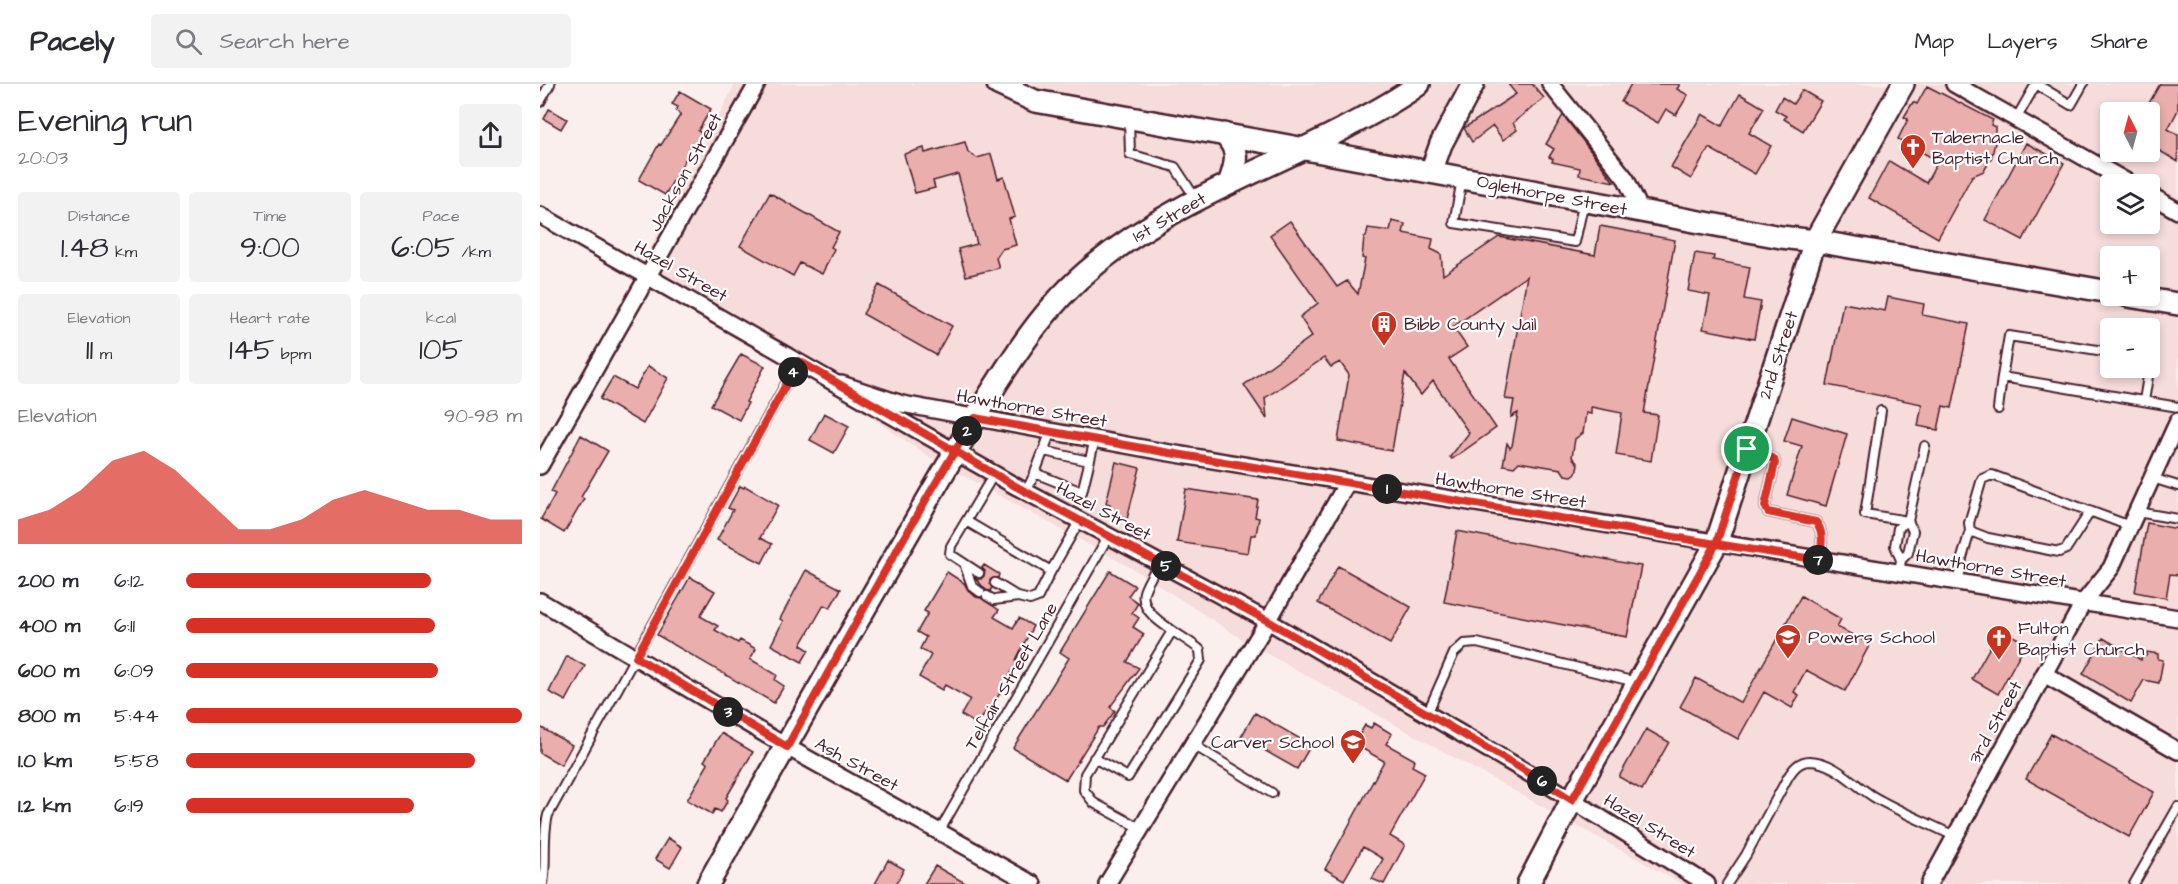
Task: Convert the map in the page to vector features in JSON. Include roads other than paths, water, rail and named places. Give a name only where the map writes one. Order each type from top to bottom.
[{"type":"street","name":"Jackson Street","points":[[540,466],[757,84]]},
{"type":"street","name":"Oglethorpe Street","points":[[999,84],[1035,101],[1781,237],[2100,290]]},
{"type":"street","name":"1st Street","points":[[708,884],[975,418],[1004,370],[1038,322],[1068,288],[1095,264],[1139,232],[1196,199],[1305,149],[1396,101],[1419,84]]},
{"type":"street","points":[[1431,172],[1441,144],[1473,84]]},
{"type":"street","points":[[1550,84],[1626,178],[1641,211]]},
{"type":"street","name":"2nd Street","points":[[1528,884],[1572,800],[1716,544],[1815,241],[1903,84]]},
{"type":"street","points":[[1954,84],[2113,174]]},
{"type":"street","points":[[1224,134],[1233,143],[1236,155],[1235,168],[1229,184]]},
{"type":"street","points":[[2160,201],[2178,211]]},
{"type":"street","name":"Hazel Street","points":[[540,215],[841,384],[1026,492],[1268,621],[1572,800],[1707,884]]},
{"type":"street","points":[[2160,301],[2178,304]]},
{"type":"street","name":"Hawthorne Street","points":[[841,384],[902,404],[975,418],[1716,544],[1820,560],[1900,566],[1959,582],[2178,618]]},
{"type":"street","name":"3rd Street","points":[[1929,884],[2083,603],[2111,568],[2152,478],[2174,442],[2178,421]]},
{"type":"street","points":[[1107,884],[1268,621],[1347,483]]},
{"type":"street","name":"Ash Street","points":[[540,601],[787,747],[1034,884]]},
{"type":"street","points":[[2044,675],[2178,751]]},
{"type":"lane","points":[[540,102],[550,84]]},
{"type":"lane","points":[[2016,119],[2036,84],[2072,105],[2083,84]]},
{"type":"lane","points":[[1129,118],[1130,154],[1175,167],[1196,199]]},
{"type":"lane","points":[[1462,178],[1454,223],[1575,242],[1584,201]]},
{"type":"lane","points":[[1998,409],[2008,336],[2100,350]]},
{"type":"lane","points":[[543,884],[546,868],[544,830],[548,815],[799,361]]},
{"type":"lane","points":[[2002,377],[2178,407]]},
{"type":"lane","points":[[2144,401],[2148,378]]},
{"type":"lane","points":[[1881,411],[1865,514],[1908,521]]},
{"type":"lane","points":[[1026,492],[1051,431]]},
{"type":"lane","points":[[1035,473],[1082,492],[1095,439]]},
{"type":"lane","points":[[1900,566],[1908,553],[1913,531],[1908,521],[1924,446]]},
{"type":"lane","points":[[1747,449],[1774,459],[1765,506],[1768,512],[1816,522],[1820,527],[1822,540],[1820,560]]},
{"type":"lane","points":[[1044,451],[1089,461]]},
{"type":"lane","points":[[979,573],[965,566],[950,554],[951,546],[994,474]]},
{"type":"lane","points":[[1959,582],[1962,558],[1970,531],[1968,523],[1982,479],[1987,476],[1992,475],[2090,512],[2133,519],[2178,519]]},
{"type":"lane","points":[[2152,478],[2178,486]]},
{"type":"lane","points":[[1970,531],[1988,538],[2059,552],[2066,549],[2090,512]]},
{"type":"lane","points":[[995,583],[1018,597],[1030,600],[1038,597],[1080,520]]},
{"type":"lane","points":[[966,521],[1051,572]]},
{"type":"lane","points":[[1900,566],[1895,546],[1899,528],[1908,521]]},
{"type":"lane","name":"Telfair Street Lane","points":[[939,832],[1109,535]]},
{"type":"lane","points":[[1094,758],[1128,777],[1201,660],[1200,650],[1192,641],[1172,631],[1147,610],[1143,594],[1159,562]]},
{"type":"lane","points":[[965,566],[972,586],[983,594],[994,600],[1018,597]]},
{"type":"lane","points":[[1140,828],[1094,803],[1084,790],[1085,774],[1172,631]]},
{"type":"lane","points":[[1427,714],[1454,654],[1464,644],[1477,643],[1638,682]]},
{"type":"lane","points":[[1192,744],[1272,793]]},
{"type":"lane","points":[[1727,884],[1746,855],[1788,777],[1795,767],[1810,761],[1821,764],[1852,780],[1873,796],[1954,836]]},
{"type":"lane","points":[[2134,884],[2178,807]]},
{"type":"place","name":"Tabernacle Baptist Church","points":[[1913,170]]},
{"type":"place","name":"Bibb County Jail","points":[[1384,347]]},
{"type":"place","name":"Powers School","points":[[1788,660]]},
{"type":"place","name":"Fulton Baptist Church","points":[[1999,661]]},
{"type":"place","name":"Carver School","points":[[1353,765]]}]
